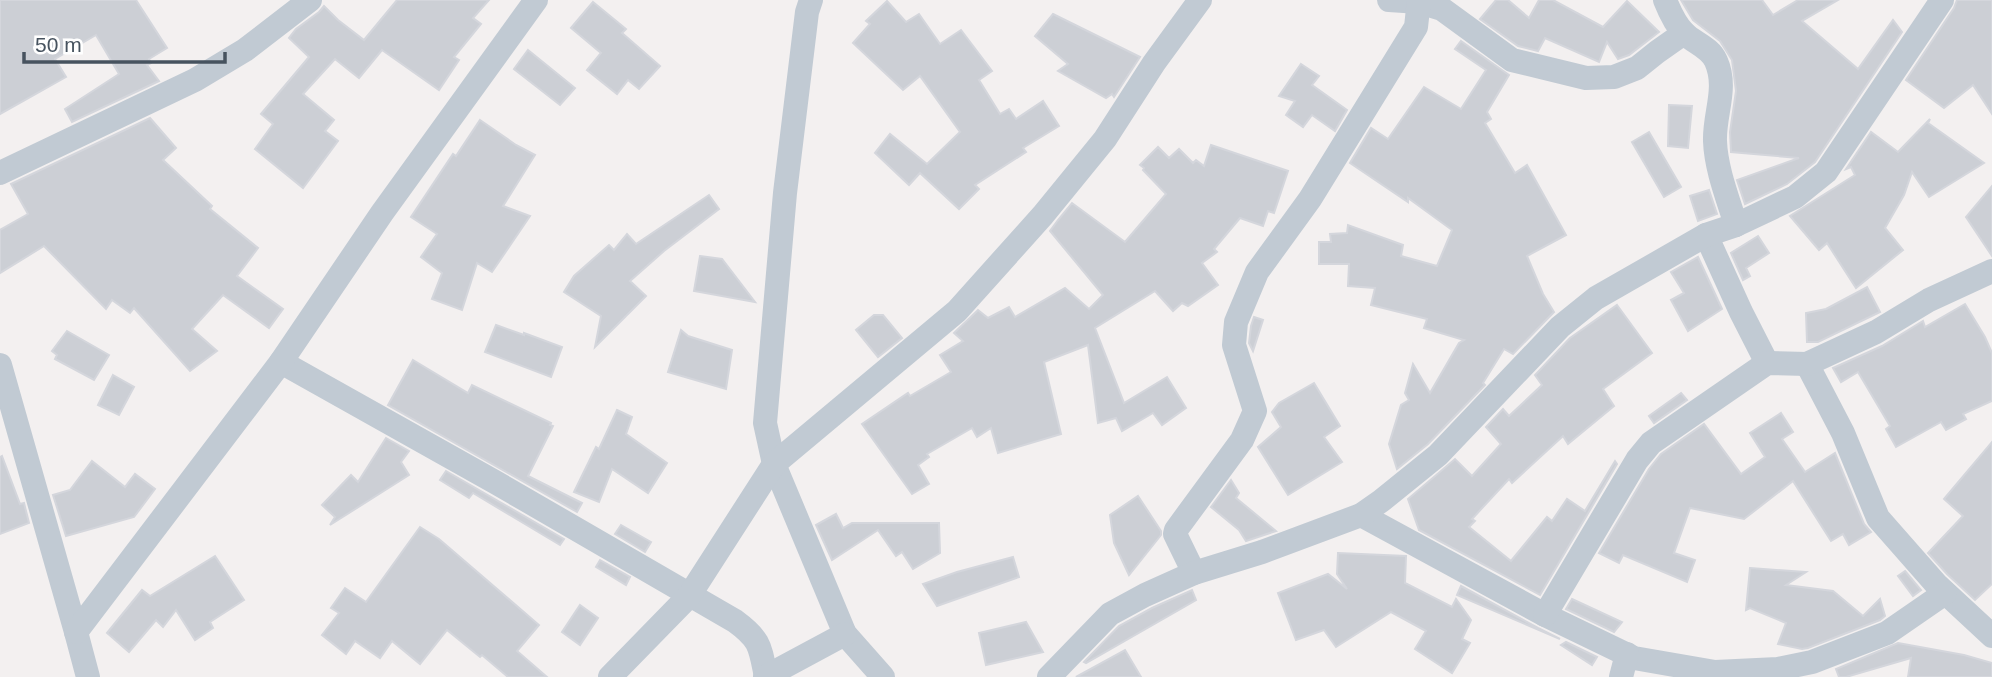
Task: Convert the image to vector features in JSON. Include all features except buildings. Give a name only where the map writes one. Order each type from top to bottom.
[{"type":"street","points":[[0,173],[195,80],[245,50],[310,0]]},
{"type":"street","points":[[76,632],[281,362],[382,213],[536,0]]},
{"type":"street","points":[[811,0],[807,12],[785,192],[765,423],[774,464],[845,634],[883,677]]},
{"type":"street","points":[[610,677],[690,596],[774,464],[957,311],[1043,215],[1105,139],[1154,63],[1200,0]]},
{"type":"street","points":[[1388,0],[1419,1],[1442,9],[1512,60],[1586,78],[1614,77],[1637,68],[1684,33]]},
{"type":"street","points":[[1665,0],[1684,33],[1716,59],[1721,97],[1715,148],[1736,225]]},
{"type":"street","points":[[1049,677],[1110,614],[1194,573],[1361,516],[1438,455],[1560,327],[1597,298],[1706,235],[1736,225],[1795,197],[1826,172],[1942,0]]},
{"type":"street","points":[[1194,573],[1175,530],[1241,440],[1255,411],[1234,345],[1236,322],[1257,272],[1310,199],[1416,27],[1419,1]]},
{"type":"street","points":[[1706,235],[1767,363]]},
{"type":"street","points":[[1545,615],[1637,460],[1651,443],[1767,363],[1807,364],[1876,332],[1929,300],[1992,271]]},
{"type":"street","points":[[281,362],[735,621],[750,632],[759,644],[766,677],[845,634]]},
{"type":"street","points":[[1807,364],[1843,433],[1878,518],[1945,593],[1992,636]]},
{"type":"street","points":[[0,365],[88,677]]},
{"type":"street","points":[[1361,516],[1545,615],[1624,666],[1634,657],[1715,672],[1796,667],[1887,632],[1945,593]]}]
